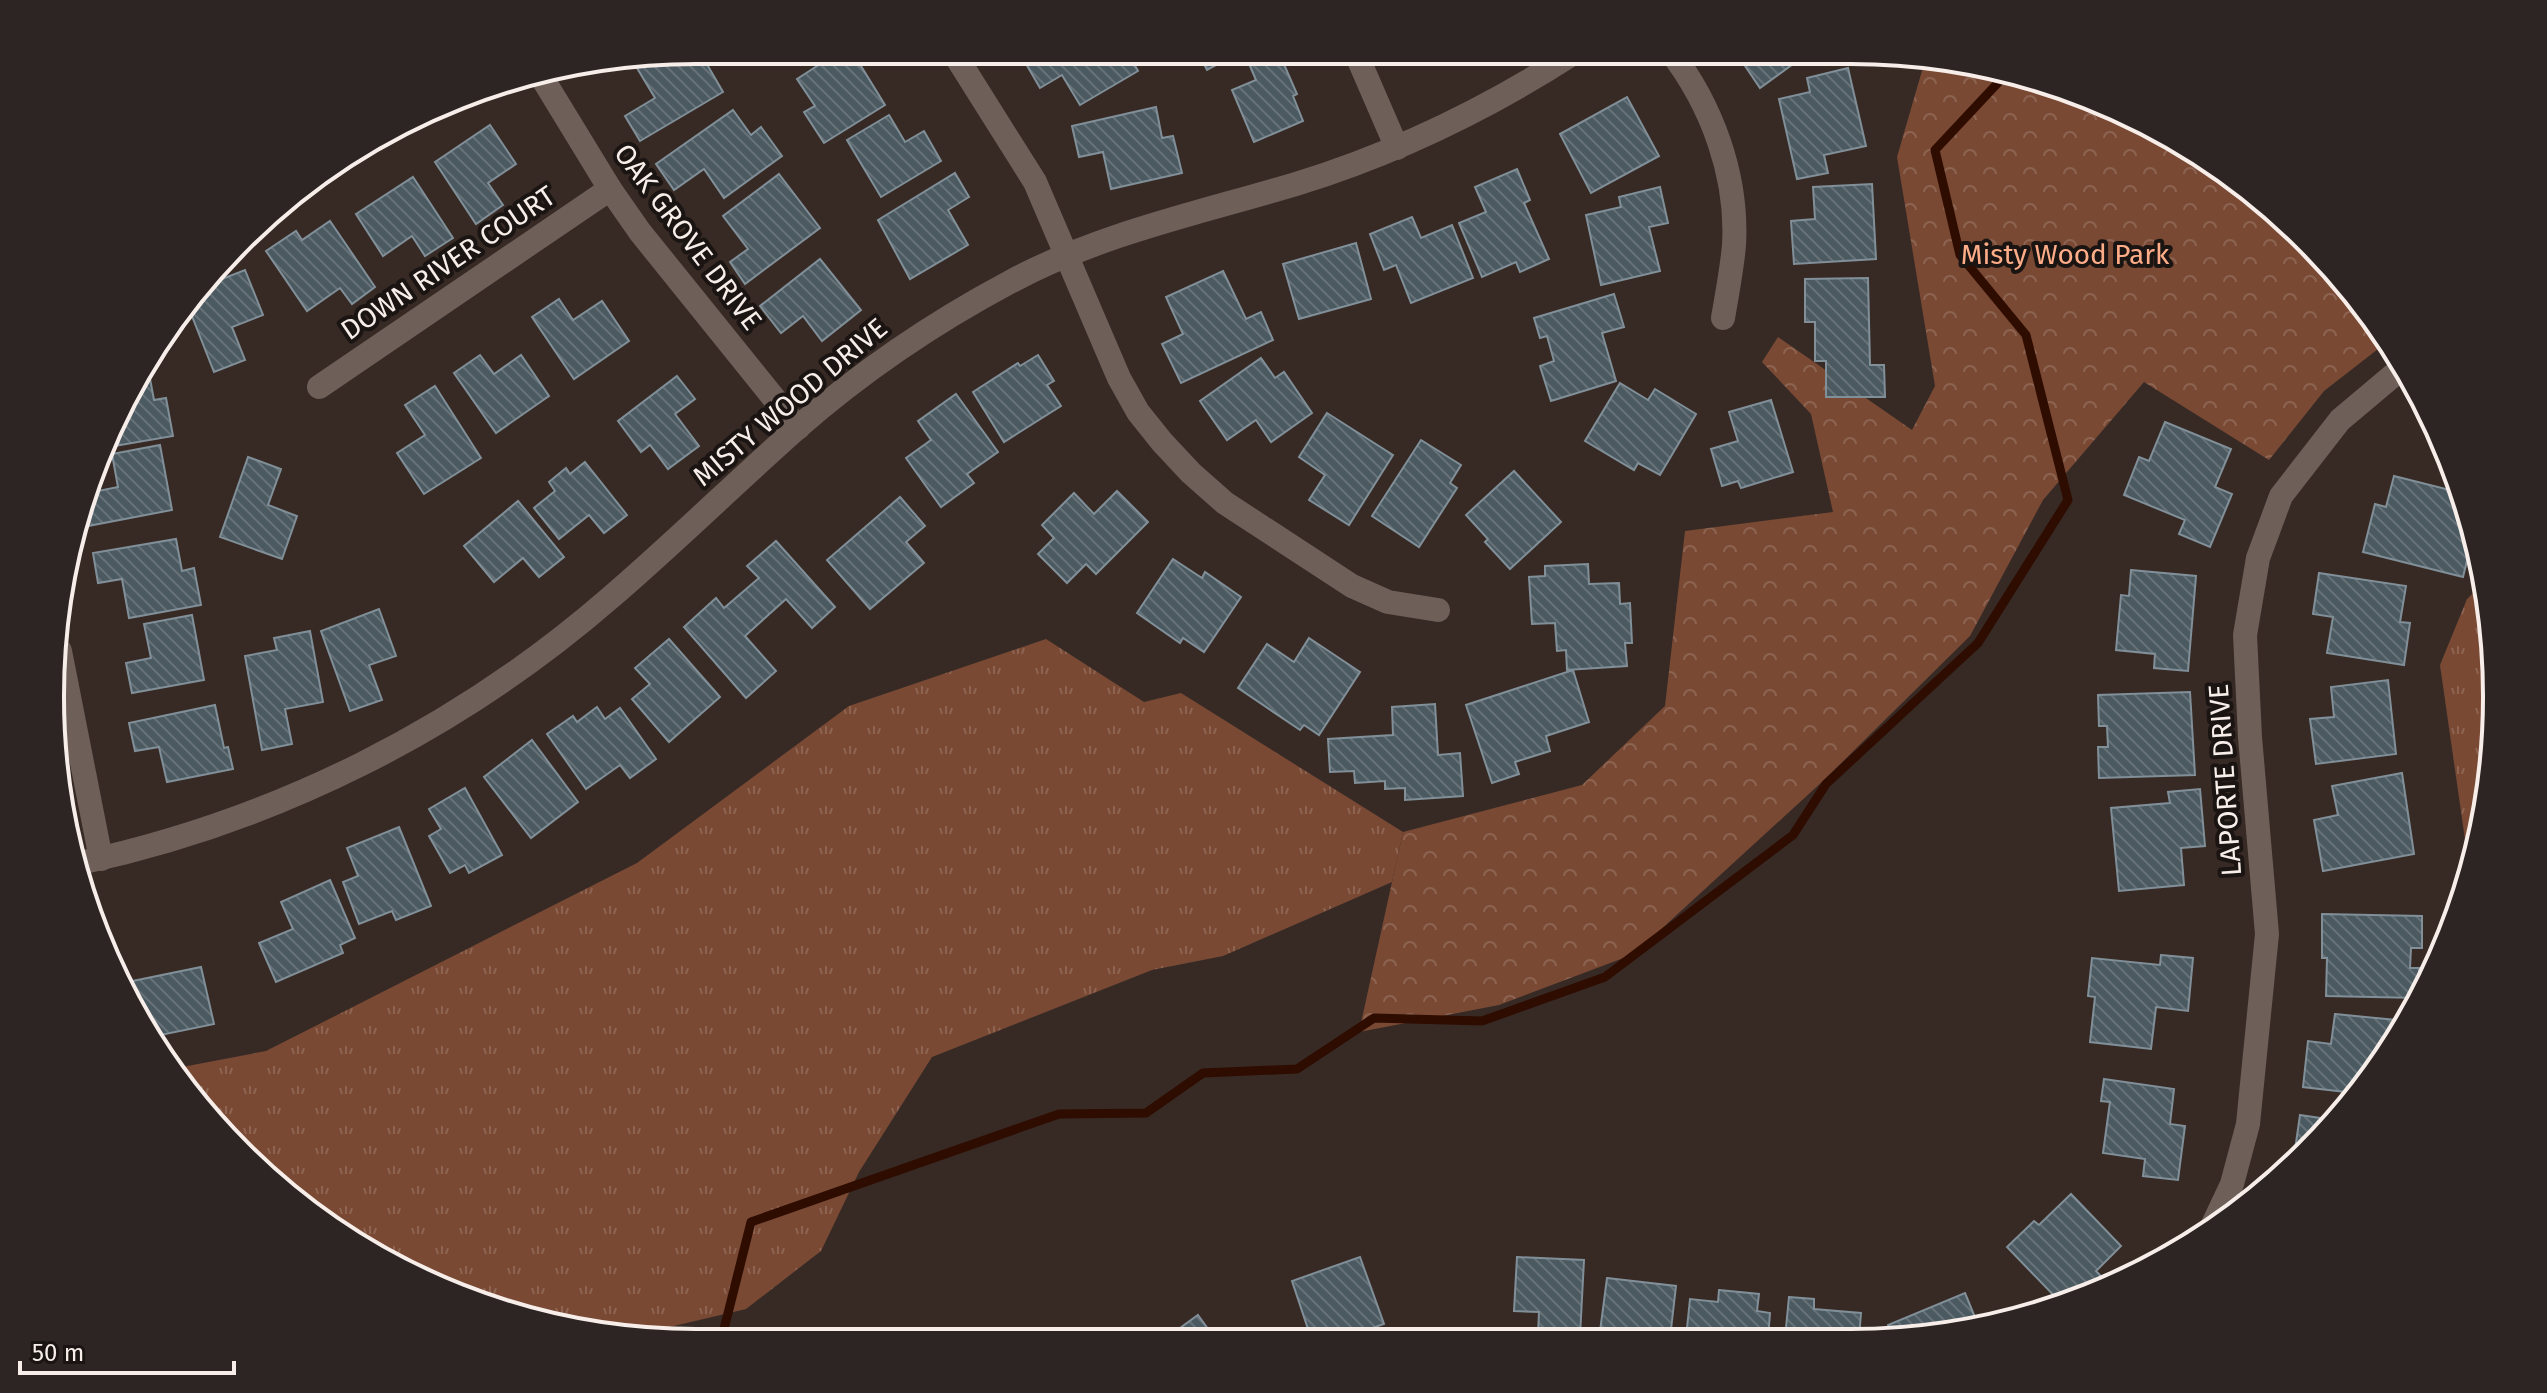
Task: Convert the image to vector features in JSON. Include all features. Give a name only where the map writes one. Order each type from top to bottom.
[{"type":"street","points":[[961,64],[1035,182],[1101,338],[1138,412],[1162,442],[1225,503],[1352,586],[1388,602],[1438,610]]},
{"type":"street","points":[[1361,64],[1397,148]]},
{"type":"street","name":"MISTY WOOD DRIVE","points":[[91,861],[205,829],[280,802],[337,777],[476,699],[545,652],[610,599],[798,428],[888,356],[1011,281],[1067,255],[1141,228],[1300,183],[1397,148],[1487,105],[1555,64]]},
{"type":"street","points":[[1680,64],[1707,109],[1724,154],[1733,198],[1734,245],[1723,318]]},
{"type":"street","name":"OAK GROVE DRIVE","points":[[545,83],[640,232],[798,428]]},
{"type":"street","name":"DOWN RIVER COURT","points":[[319,387],[610,189]]},
{"type":"street","name":"LAPORTE DRIVE","points":[[2220,1209],[2232,1184],[2248,1124],[2267,934],[2250,737],[2245,635],[2258,558],[2281,496],[2340,420],[2394,374]]},
{"type":"street","points":[[64,681],[91,861]]},
{"type":"green space","name":"Misty Wood Park","points":[[1923,68],[2014,86],[2093,112],[2167,149],[2236,195],[2268,221],[2326,279],[2378,349],[2324,391],[2269,460],[2144,382],[2043,500],[1970,636],[1824,780],[1634,954],[1499,1005],[1359,1032],[1403,832],[1582,785],[1665,706],[1685,531],[1833,512],[1811,414],[1762,362],[1778,337],[1912,430],[1935,386],[1897,157]]},
{"type":"green space","points":[[2474,592],[2482,655],[2483,696],[2478,779],[2465,842],[2440,665],[2467,599]]},
{"type":"green space","points":[[1046,639],[1144,702],[1181,693],[1403,832],[1392,882],[1223,956],[1152,970],[932,1057],[859,1172],[821,1251],[746,1309],[664,1328],[614,1324],[533,1307],[454,1281],[380,1244],[311,1198],[279,1172],[221,1114],[184,1067],[266,1051],[637,863],[849,706]]},
{"type":"building","points":[[707,64],[723,92],[640,141],[625,116],[655,98],[636,67]]},
{"type":"building","points":[[820,64],[864,64],[861,66],[885,105],[824,143],[804,112],[815,106],[797,79]]},
{"type":"building","points":[[1026,64],[1134,64],[1138,71],[1080,105],[1062,75],[1040,88]]},
{"type":"building","points":[[1204,64],[1218,64],[1207,70]]},
{"type":"building","points":[[1284,64],[1297,94],[1293,96],[1303,121],[1254,142],[1232,90],[1256,80],[1250,66]]},
{"type":"building","points":[[1744,64],[1793,64],[1760,88]]},
{"type":"building","points":[[1848,68],[1866,146],[1824,155],[1828,173],[1797,179],[1779,99],[1810,92],[1807,78]]},
{"type":"building","points":[[1627,97],[1659,156],[1591,193],[1560,134]]},
{"type":"building","points":[[1156,107],[1162,138],[1173,136],[1182,173],[1111,189],[1103,152],[1079,157],[1072,126]]},
{"type":"building","points":[[733,110],[751,135],[761,127],[782,156],[724,198],[704,169],[674,190],[656,164]]},
{"type":"building","points":[[889,115],[905,142],[924,131],[941,161],[881,197],[847,140]]},
{"type":"building","points":[[490,125],[516,164],[488,183],[503,205],[476,224],[435,162]]},
{"type":"building","points":[[1517,169],[1530,200],[1524,203],[1549,259],[1520,272],[1516,262],[1482,277],[1459,223],[1486,212],[1475,187]]},
{"type":"building","points":[[955,173],[969,197],[948,210],[968,245],[910,279],[878,220]]},
{"type":"building","points":[[779,174],[820,228],[745,284],[730,262],[748,249],[723,216]]},
{"type":"building","points":[[413,177],[453,238],[425,256],[412,236],[383,256],[356,214]]},
{"type":"building","points":[[1872,184],[1876,259],[1794,264],[1791,221],[1815,219],[1813,187]]},
{"type":"building","points":[[1660,187],[1668,223],[1649,227],[1660,271],[1601,285],[1586,215],[1621,207],[1619,197]]},
{"type":"building","points":[[1412,217],[1421,238],[1452,225],[1473,278],[1411,303],[1396,265],[1384,270],[1370,234]]},
{"type":"building","points":[[330,221],[375,287],[352,304],[340,288],[307,311],[266,251],[296,231],[302,240]]},
{"type":"building","points":[[1356,243],[1371,299],[1299,319],[1283,264]]},
{"type":"building","points":[[820,259],[861,310],[822,341],[803,316],[781,333],[760,306]]},
{"type":"building","points":[[245,270],[263,315],[232,327],[245,360],[214,372],[192,316],[221,279]]},
{"type":"building","points":[[1223,271],[1246,319],[1261,312],[1273,340],[1181,383],[1162,344],[1183,334],[1166,297]]},
{"type":"building","points":[[1868,278],[1870,365],[1884,365],[1885,397],[1826,397],[1826,361],[1815,361],[1815,322],[1805,322],[1805,279]]},
{"type":"building","points":[[1614,294],[1624,327],[1602,333],[1616,381],[1551,401],[1540,366],[1554,361],[1547,336],[1540,338],[1534,318]]},
{"type":"building","points":[[559,299],[573,320],[602,301],[629,341],[574,379],[532,317]]},
{"type":"building","points":[[480,355],[494,374],[521,355],[549,396],[496,433],[454,373]]},
{"type":"building","points":[[1038,355],[1054,381],[1047,385],[1061,406],[1004,442],[973,392],[1018,363],[1020,366]]},
{"type":"building","points":[[1261,358],[1275,378],[1284,372],[1312,413],[1271,442],[1256,420],[1227,440],[1200,401]]},
{"type":"building","points":[[677,376],[695,399],[675,414],[699,446],[668,469],[650,445],[641,452],[618,421]]},
{"type":"building","points":[[150,378],[154,400],[166,398],[173,436],[116,446]]},
{"type":"building","points":[[1620,383],[1648,400],[1655,389],[1696,414],[1660,475],[1638,463],[1634,470],[1585,441]]},
{"type":"building","points":[[435,386],[481,458],[424,494],[397,453],[425,435],[405,405]]},
{"type":"building","points":[[956,394],[998,452],[967,474],[974,483],[941,507],[906,458],[931,440],[918,421]]},
{"type":"building","points":[[1771,400],[1793,472],[1741,488],[1738,481],[1722,486],[1711,449],[1738,441],[1729,412]]},
{"type":"building","points":[[1327,413],[1393,455],[1349,525],[1309,500],[1325,475],[1299,457]]},
{"type":"building","points":[[2165,422],[2231,449],[2215,487],[2232,494],[2210,547],[2179,534],[2185,520],[2124,495],[2139,457],[2149,461]]},
{"type":"building","points":[[1421,440],[1461,465],[1450,483],[1457,488],[1419,547],[1372,516]]},
{"type":"building","points":[[160,445],[172,510],[88,526],[99,491],[118,487],[112,454]]},
{"type":"building","points":[[248,457],[281,469],[268,505],[297,516],[282,559],[220,537]]},
{"type":"building","points":[[585,462],[627,515],[604,533],[589,515],[559,539],[534,508],[555,491],[549,482],[566,468],[570,474]]},
{"type":"building","points":[[1514,471],[1561,522],[1510,569],[1466,515]]},
{"type":"building","points":[[2394,476],[2448,489],[2467,559],[2463,577],[2363,552],[2375,504],[2386,507]]},
{"type":"building","points":[[1117,491],[1148,522],[1096,574],[1086,564],[1067,583],[1038,554],[1054,538],[1042,525],[1074,493],[1094,514]]},
{"type":"building","points":[[900,497],[925,526],[906,542],[924,563],[870,609],[827,560]]},
{"type":"building","points":[[518,501],[564,557],[539,577],[523,558],[494,582],[464,546]]},
{"type":"building","points":[[176,539],[182,571],[194,568],[201,605],[129,618],[122,579],[98,583],[93,553]]},
{"type":"building","points":[[776,541],[835,607],[812,628],[786,599],[745,636],[776,671],[746,698],[684,627],[716,598],[724,608],[759,578],[747,566]]},
{"type":"building","points":[[1173,559],[1202,578],[1205,572],[1241,597],[1204,652],[1183,638],[1180,643],[1137,613]]},
{"type":"building","points":[[1588,564],[1589,584],[1619,583],[1620,604],[1630,603],[1632,643],[1625,643],[1627,666],[1567,670],[1566,650],[1557,651],[1555,623],[1532,624],[1529,577],[1545,576],[1545,566]]},
{"type":"building","points":[[2131,570],[2196,576],[2188,671],[2154,668],[2155,654],[2116,650],[2121,595],[2129,596]]},
{"type":"building","points":[[2319,573],[2406,586],[2400,622],[2410,623],[2404,665],[2327,653],[2333,617],[2313,614]]},
{"type":"building","points":[[379,609],[396,656],[369,665],[382,700],[350,711],[321,631]]},
{"type":"building","points":[[192,615],[204,680],[132,693],[126,663],[151,658],[144,624]]},
{"type":"building","points":[[310,631],[323,702],[285,709],[292,744],[262,750],[245,656],[277,650],[274,638]]},
{"type":"building","points":[[1309,638],[1360,672],[1319,735],[1304,725],[1300,730],[1238,688],[1267,644],[1294,662]]},
{"type":"building","points":[[669,639],[720,697],[669,742],[632,699],[650,684],[635,668]]},
{"type":"building","points":[[1573,670],[1589,722],[1546,736],[1550,751],[1515,762],[1519,774],[1492,783],[1466,705]]},
{"type":"building","points":[[2388,680],[2396,754],[2316,764],[2310,719],[2334,717],[2331,687]]},
{"type":"building","points":[[2190,692],[2195,775],[2099,778],[2098,747],[2108,747],[2107,726],[2099,726],[2098,695]]},
{"type":"building","points":[[1435,704],[1438,755],[1460,753],[1463,796],[1405,800],[1405,788],[1385,789],[1385,781],[1355,783],[1354,771],[1330,772],[1328,739],[1393,735],[1392,707]]},
{"type":"building","points":[[215,705],[224,748],[228,747],[233,769],[167,782],[159,747],[135,751],[129,723]]},
{"type":"building","points":[[597,707],[605,719],[620,708],[656,759],[630,778],[620,765],[586,789],[547,734],[573,716],[577,722]]},
{"type":"building","points":[[532,740],[578,802],[531,838],[484,777]]},
{"type":"building","points":[[2402,773],[2414,854],[2323,871],[2314,820],[2338,815],[2332,786]]},
{"type":"building","points":[[465,788],[502,855],[469,873],[465,865],[450,873],[429,836],[441,829],[429,809]]},
{"type":"building","points":[[2200,789],[2205,846],[2181,848],[2184,885],[2119,891],[2111,808],[2170,803],[2168,792]]},
{"type":"building","points":[[399,827],[431,906],[396,920],[392,911],[359,924],[343,882],[358,876],[347,848]]},
{"type":"building","points":[[330,880],[355,938],[340,945],[343,953],[276,982],[259,943],[293,929],[281,902]]},
{"type":"building","points":[[2322,914],[2422,916],[2422,948],[2411,948],[2410,968],[2419,968],[2419,974],[2406,998],[2326,996],[2327,958],[2322,958]]},
{"type":"building","points":[[2161,955],[2193,958],[2188,1011],[2156,1007],[2151,1049],[2090,1042],[2095,997],[2088,996],[2092,958],[2160,965]]},
{"type":"building","points":[[201,967],[214,1024],[163,1035],[132,981]]},
{"type":"building","points":[[2335,1014],[2394,1020],[2344,1092],[2303,1087],[2308,1041],[2331,1044]]},
{"type":"building","points":[[2104,1079],[2174,1089],[2170,1124],[2185,1126],[2178,1180],[2143,1176],[2145,1159],[2103,1153],[2110,1102],[2101,1101]]},
{"type":"building","points":[[2300,1115],[2322,1118],[2298,1144],[2296,1146]]},
{"type":"building","points":[[2071,1194],[2121,1246],[2096,1271],[2102,1277],[2054,1295],[2007,1247],[2034,1221],[2039,1225]]},
{"type":"building","points":[[1360,1257],[1384,1324],[1369,1329],[1308,1329],[1292,1281]]},
{"type":"building","points":[[1517,1257],[1584,1260],[1580,1329],[1538,1329],[1539,1312],[1514,1311]]},
{"type":"building","points":[[1607,1278],[1676,1286],[1671,1329],[1600,1329]]},
{"type":"building","points":[[1719,1290],[1759,1294],[1757,1311],[1770,1313],[1769,1329],[1687,1329],[1690,1299],[1718,1302]]},
{"type":"building","points":[[1965,1293],[1975,1317],[1892,1328],[1888,1325]]},
{"type":"building","points":[[1789,1297],[1814,1299],[1814,1309],[1861,1313],[1860,1329],[1786,1329]]},
{"type":"building","points":[[1198,1315],[1208,1329],[1179,1329]]},
{"type":"waterway","points":[[724,1329],[751,1222],[1059,1114],[1146,1113],[1203,1073],[1297,1069],[1374,1018],[1482,1021],[1605,977],[1793,835],[1826,784],[1978,643],[2068,500],[2026,335],[1960,255],[1935,150],[1999,82]]}]
